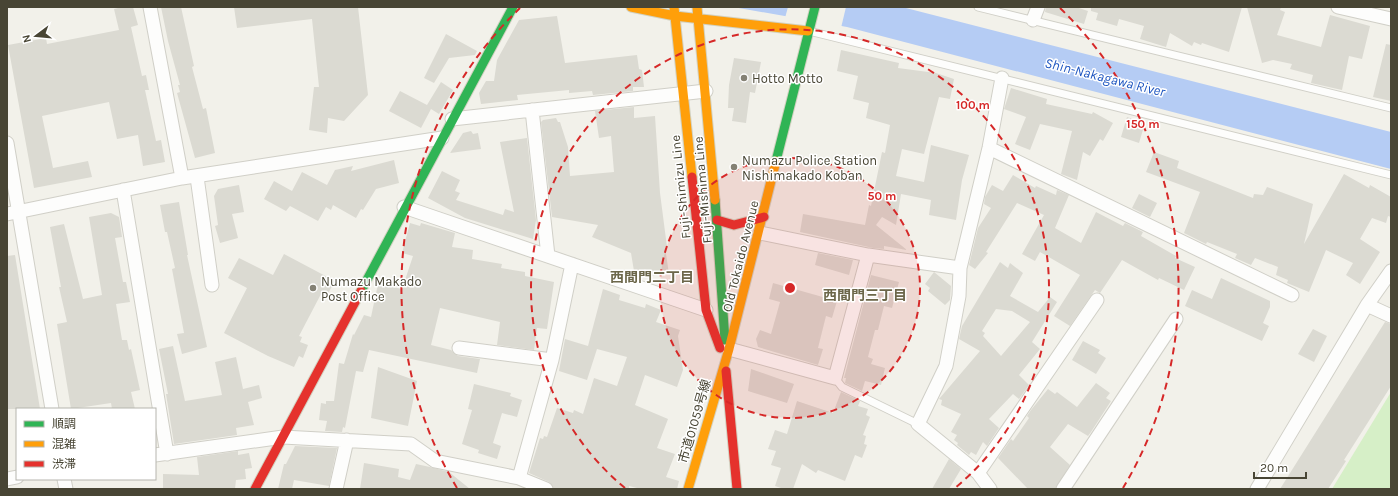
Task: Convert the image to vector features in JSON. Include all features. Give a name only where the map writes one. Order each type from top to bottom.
[{"type":"street","points":[[150,7],[182,178]]},
{"type":"street","points":[[255,489],[404,207],[513,7]]},
{"type":"street","points":[[631,7],[675,12],[698,18],[808,31]]},
{"type":"street","name":"Fuji-Mishima Line","points":[[697,7],[706,91],[727,355]]},
{"type":"street","name":"Old Tokaido Avenue","points":[[727,355],[760,233],[815,7]]},
{"type":"street","points":[[1033,20],[1038,7]]},
{"type":"street","points":[[1338,7],[1390,16]]},
{"type":"street","name":"Fuji-Shimizu Line","points":[[675,12],[706,310],[727,355]]},
{"type":"street","points":[[990,489],[978,473],[918,424],[946,366],[960,296],[960,268],[989,148],[1002,78]]},
{"type":"street","points":[[452,119],[706,91]]},
{"type":"street","points":[[532,110],[548,256]]},
{"type":"street","points":[[13,213],[182,178],[197,177],[442,138]]},
{"type":"street","points":[[7,143],[13,213],[52,408]]},
{"type":"street","points":[[989,148],[1292,295]]},
{"type":"street","points":[[197,177],[212,285]]},
{"type":"street","points":[[123,190],[154,408]]},
{"type":"street","points":[[404,207],[706,310]]},
{"type":"street","points":[[717,220],[726,225],[736,225],[764,217]]},
{"type":"street","points":[[760,233],[868,255],[960,268]]},
{"type":"street","points":[[737,489],[727,355],[835,378],[868,255]]},
{"type":"street","points":[[519,478],[552,360],[572,264]]},
{"type":"street","points":[[1257,489],[1367,304],[1391,271]]},
{"type":"street","points":[[978,473],[1097,300]]},
{"type":"street","points":[[1367,304],[1391,316]]},
{"type":"street","points":[[1063,489],[1176,320]]},
{"type":"street","points":[[459,348],[552,360]]},
{"type":"street","name":"市道01059号線","points":[[688,489],[727,355]]},
{"type":"street","points":[[156,419],[161,454],[282,437],[411,444],[435,461],[519,478],[546,489]]},
{"type":"street","points":[[336,489],[347,440]]},
{"type":"lane","points":[[978,7],[1225,69],[1391,108]]},
{"type":"lane","points":[[808,31],[1391,175]]},
{"type":"lane","points":[[835,378],[842,387],[918,424]]},
{"type":"green space","points":[[1391,392],[1391,489],[1332,489]]},
{"type":"water","name":"Shin-Nakagawa River","points":[[733,7],[902,7],[1391,132],[1391,169],[847,27]]},
{"type":"pier","points":[[788,7],[846,7],[841,28],[785,18]]},
{"type":"building","points":[[133,7],[138,25],[131,27],[142,76],[146,75],[149,90],[145,90],[156,141],[161,140],[165,162],[143,166],[138,135],[117,139],[109,102],[42,116],[53,168],[88,161],[92,177],[34,188],[8,45],[46,38],[47,44],[119,30],[114,9]]},
{"type":"building","points":[[161,7],[181,7],[194,66],[192,67],[203,109],[206,108],[215,153],[195,158],[177,93],[180,92],[178,85],[180,85],[168,41]]},
{"type":"building","points":[[234,7],[358,7],[368,95],[344,121],[328,118],[327,133],[309,130],[314,87],[319,87],[312,19],[237,28]]},
{"type":"building","points":[[1046,7],[1076,7],[1088,11],[1084,24],[1045,12]]},
{"type":"building","points":[[1091,7],[1242,7],[1229,52],[1202,43],[1201,45],[1194,42],[1192,46],[1170,33],[1166,47],[1140,39],[1144,26],[1119,19],[1117,26],[1096,20],[1098,13],[1091,11]]},
{"type":"building","points":[[1247,7],[1281,7],[1280,10],[1285,12],[1277,35],[1321,47],[1330,15],[1370,26],[1362,59],[1349,56],[1342,90],[1311,83],[1313,75],[1290,69],[1292,64],[1273,60],[1262,63]]},
{"type":"building","points":[[557,16],[565,63],[637,55],[639,69],[642,70],[644,87],[633,87],[633,91],[593,95],[592,91],[569,93],[569,90],[517,95],[518,100],[481,104],[479,93],[486,81],[494,81],[497,60],[519,20]]},
{"type":"building","points":[[446,34],[477,51],[475,55],[449,58],[434,83],[424,78]]},
{"type":"building","points":[[1386,44],[1391,45],[1391,101],[1373,97]]},
{"type":"building","points":[[841,50],[899,63],[898,68],[936,73],[954,79],[950,99],[939,97],[924,154],[902,149],[896,176],[924,182],[931,145],[969,155],[962,180],[956,220],[929,215],[931,200],[901,194],[896,225],[882,217],[876,225],[907,250],[884,246],[884,249],[873,248],[800,232],[803,214],[865,225],[869,205],[871,206],[882,152],[885,153],[890,125],[866,118],[869,103],[853,99],[858,76],[837,71]]},
{"type":"building","points":[[734,58],[761,62],[755,93],[750,92],[746,123],[732,121],[734,108],[728,108],[729,85]]},
{"type":"building","points":[[441,82],[453,90],[439,114],[431,109],[421,128],[389,111],[400,91],[427,105]]},
{"type":"building","points":[[1011,88],[1047,99],[1046,104],[1092,114],[1093,112],[1113,123],[1103,141],[1100,139],[1090,156],[1083,152],[1077,180],[1061,174],[1072,131],[1040,124],[1030,150],[1015,144],[1026,117],[1004,109]]},
{"type":"building","points":[[634,107],[634,118],[655,116],[660,193],[669,274],[637,278],[635,277],[631,253],[592,237],[598,225],[552,217],[541,122],[543,120],[556,118],[558,122],[560,122],[568,147],[570,176],[614,172],[611,136],[599,138],[595,111]]},
{"type":"building","points":[[1127,117],[1145,123],[1139,143],[1121,137]]},
{"type":"building","points":[[471,131],[473,134],[478,133],[481,149],[450,153],[463,133]]},
{"type":"building","points":[[527,138],[536,220],[533,239],[465,218],[428,198],[442,171],[460,180],[455,191],[460,193],[456,200],[503,215],[505,209],[514,212],[500,142]]},
{"type":"building","points":[[1154,152],[1179,161],[1177,168],[1253,198],[1254,194],[1263,195],[1267,187],[1313,204],[1304,244],[1344,174],[1369,188],[1370,185],[1391,197],[1391,217],[1388,216],[1386,223],[1372,218],[1360,239],[1380,252],[1360,284],[1346,275],[1353,263],[1326,250],[1309,292],[1287,283],[1288,280],[1276,275],[1278,267],[1255,258],[1251,265],[1235,258],[1237,254],[1207,242],[1206,244],[1184,233],[1200,192],[1146,172]]},
{"type":"building","points":[[394,160],[399,183],[376,189],[363,210],[361,209],[356,218],[333,205],[331,210],[326,207],[318,221],[290,206],[286,211],[264,199],[274,181],[292,191],[302,172],[327,185],[335,170],[353,166],[351,171]]},
{"type":"building","points":[[1013,175],[1035,188],[1036,186],[1056,195],[1057,190],[1069,195],[1055,228],[1081,243],[1096,212],[1123,226],[1125,223],[1143,232],[1141,236],[1176,256],[1175,258],[1195,267],[1184,290],[1159,278],[1158,280],[1122,260],[1100,293],[1095,290],[1070,326],[1054,316],[1080,275],[1040,252],[1035,261],[1022,254],[1044,215],[1017,203],[986,252],[988,253],[975,269],[969,265],[978,228],[991,208],[984,204],[985,197],[992,185],[1003,191]]},
{"type":"building","points":[[239,185],[244,212],[232,214],[238,238],[220,243],[215,226],[218,225],[214,196],[218,189]]},
{"type":"building","points":[[1139,194],[1157,203],[1150,217],[1132,208]]},
{"type":"building","points":[[179,202],[187,255],[207,347],[182,354],[177,334],[184,333],[172,269],[175,268],[167,232],[165,232],[160,205]]},
{"type":"building","points":[[111,213],[119,217],[122,237],[115,238],[123,282],[126,282],[130,302],[116,304],[122,340],[127,340],[129,350],[131,349],[140,390],[131,392],[135,408],[112,408],[111,403],[71,408],[57,324],[67,322],[59,287],[61,287],[50,227],[64,224],[83,299],[102,295],[89,217]]},
{"type":"building","points":[[410,223],[420,226],[421,223],[455,233],[452,247],[473,250],[472,259],[502,264],[501,268],[525,272],[525,276],[554,282],[547,329],[537,328],[534,350],[497,345],[500,322],[440,308],[431,345],[451,350],[458,356],[480,359],[477,373],[369,350],[363,372],[356,371],[345,428],[343,427],[342,432],[325,431],[327,421],[319,420],[321,403],[326,404],[326,401],[334,401],[339,363],[344,364],[353,334],[354,335],[364,315],[371,317],[378,284],[402,289],[413,256],[402,253]]},
{"type":"building","points":[[818,253],[853,260],[849,275],[815,265]]},
{"type":"building","points":[[284,254],[335,281],[326,297],[321,294],[299,336],[302,337],[300,342],[308,345],[303,358],[299,356],[294,367],[268,356],[224,333],[247,288],[228,278],[239,258],[273,275]]},
{"type":"building","points":[[15,255],[40,408],[7,409],[7,256]]},
{"type":"building","points":[[1000,262],[1008,268],[1010,263],[1023,273],[1010,296],[1038,312],[1050,297],[1057,302],[1032,342],[1040,349],[1019,375],[1029,385],[1019,399],[1013,394],[989,419],[999,428],[987,446],[983,442],[976,455],[971,452],[969,455],[957,445],[958,443],[954,440],[957,435],[951,432],[961,414],[941,405],[942,400],[939,399],[980,351],[959,339],[962,326]],"holes":[[[996,309],[1012,311],[1030,322],[1001,356],[983,336],[985,333],[982,331]]]},
{"type":"building","points":[[934,272],[951,286],[950,300],[945,305],[928,291],[930,288],[925,284]]},
{"type":"building","points":[[871,275],[899,282],[892,308],[884,306],[878,330],[875,330],[868,357],[873,359],[871,364],[885,368],[881,385],[865,381],[862,391],[845,383],[846,378],[844,378]]},
{"type":"building","points":[[1221,278],[1270,301],[1270,307],[1263,323],[1269,326],[1262,341],[1185,306],[1192,290],[1212,299]]},
{"type":"building","points":[[773,283],[837,301],[832,318],[826,316],[818,348],[823,349],[818,365],[758,347],[756,339],[760,330],[771,334],[780,302],[769,299]]},
{"type":"building","points":[[603,289],[620,295],[619,300],[645,308],[646,304],[661,310],[656,322],[680,330],[678,336],[683,370],[677,387],[645,375],[635,405],[668,419],[657,448],[675,454],[666,477],[679,481],[677,489],[641,489],[629,486],[629,489],[554,489],[549,482],[529,473],[540,438],[543,439],[544,436],[547,437],[557,408],[573,413],[574,410],[583,414],[594,378],[617,386],[627,357],[597,349],[587,380],[559,371],[565,339],[588,346]]},
{"type":"building","points":[[1385,322],[1391,324],[1391,386],[1344,460],[1346,461],[1328,489],[1280,489]]},
{"type":"building","points":[[1313,329],[1327,336],[1314,362],[1298,354]]},
{"type":"building","points":[[1083,341],[1100,350],[1098,353],[1106,358],[1096,374],[1072,360]]},
{"type":"building","points":[[173,346],[185,401],[222,395],[215,362],[236,357],[243,389],[259,385],[262,398],[248,402],[254,425],[236,428],[237,435],[174,444],[166,394],[168,394],[159,349]]},
{"type":"building","points":[[378,367],[417,381],[408,426],[371,418]]},
{"type":"building","points":[[751,369],[794,384],[787,403],[748,391]]},
{"type":"building","points":[[1096,383],[1110,393],[1106,398],[1111,401],[1088,436],[1068,424],[1050,447],[1070,465],[1055,489],[1028,489],[998,458],[1011,439],[1013,441],[1029,418],[1027,416],[1031,410],[1048,389],[1055,394],[1057,392],[1077,407]]},
{"type":"building","points":[[474,384],[511,393],[510,396],[522,400],[517,417],[502,413],[493,443],[501,446],[497,459],[478,453],[479,450],[462,444],[472,410],[468,409]]},
{"type":"building","points":[[841,392],[860,401],[858,406],[868,409],[866,415],[870,417],[863,435],[866,436],[864,444],[867,445],[862,458],[855,455],[845,481],[818,470],[816,473],[802,464],[793,489],[784,489],[775,486],[781,468],[771,465],[776,451],[768,449],[775,430],[787,434],[797,401],[833,413]]},
{"type":"building","points":[[295,446],[337,448],[329,486],[294,480],[292,489],[278,489],[284,464],[286,464]]},
{"type":"building","points":[[238,451],[238,455],[249,453],[252,468],[245,469],[246,479],[236,480],[235,489],[163,489],[163,474],[199,475],[197,457]]},
{"type":"building","points":[[949,459],[961,469],[949,489],[932,489]]},
{"type":"building","points":[[364,463],[399,469],[398,477],[410,480],[416,464],[430,467],[449,472],[470,489],[360,489]]},
{"type":"traffic: fast","points":[[361,291],[513,7]]},
{"type":"traffic: fast","points":[[776,161],[815,7]]},
{"type":"traffic: fast","points":[[715,200],[725,340]]},
{"type":"traffic: slow","points":[[631,7],[675,16],[808,31]]},
{"type":"traffic: slow","points":[[674,7],[692,177]]},
{"type":"traffic: slow","points":[[697,7],[715,200]]},
{"type":"traffic: slow","points":[[688,489],[729,349],[776,161]]},
{"type":"traffic: jam","points":[[692,177],[706,310],[720,348]]},
{"type":"traffic: jam","points":[[717,220],[734,225],[764,217]]},
{"type":"traffic: jam","points":[[255,489],[361,291]]},
{"type":"traffic: jam","points":[[726,371],[737,489]]},
{"type":"place","name":"Hotto Motto","points":[[744,78]]},
{"type":"place","name":"Numazu Police Station Nishimakado Koban","points":[[734,167]]},
{"type":"place","name":"Numazu Makado Post Office","points":[[313,288]]},
{"type":"district","name":"西間門二丁目","points":[[652,277]]},
{"type":"district","name":"西間門三丁目","points":[[865,295]]}]
